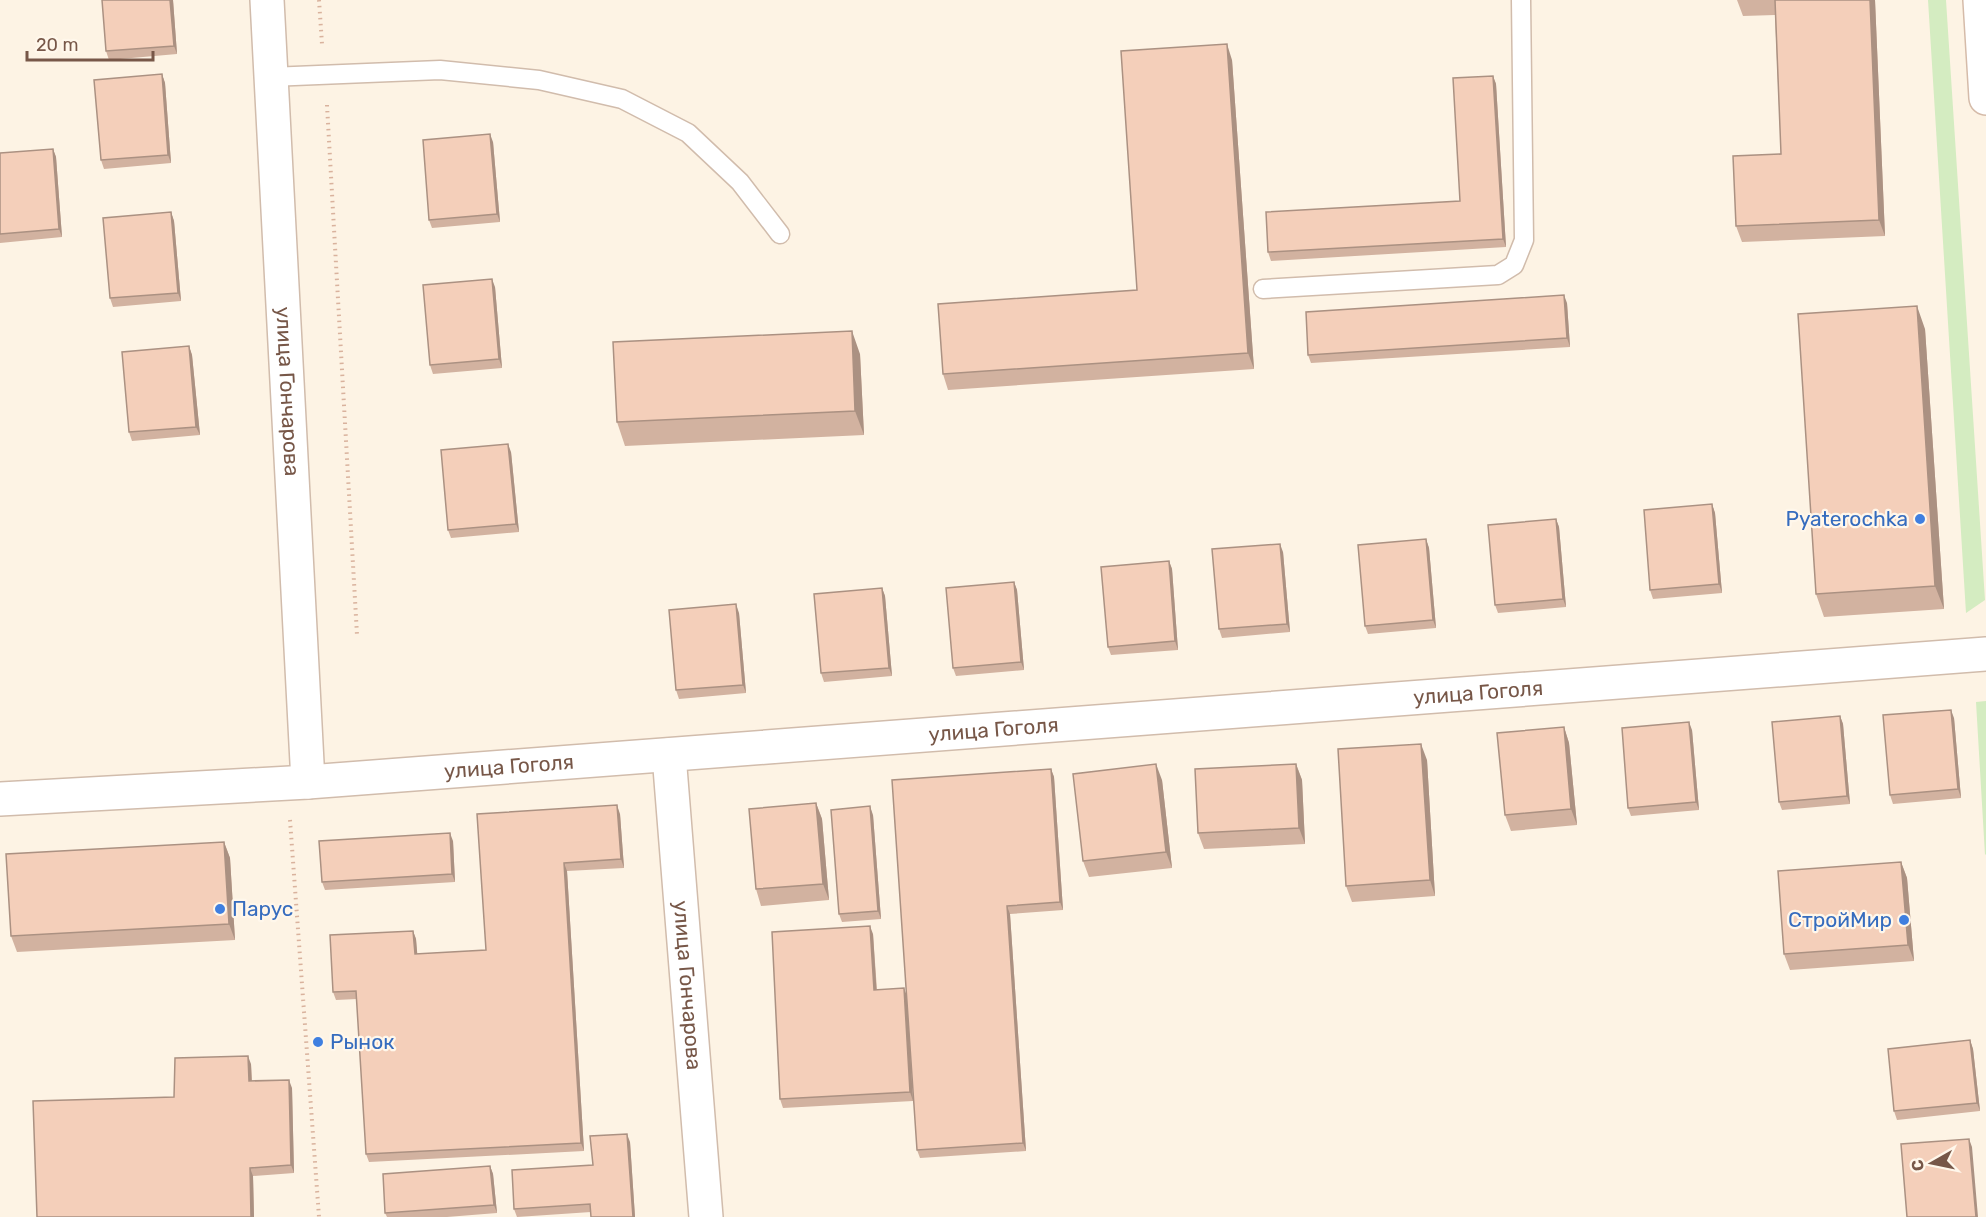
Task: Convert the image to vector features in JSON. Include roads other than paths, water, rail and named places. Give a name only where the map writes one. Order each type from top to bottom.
[{"type":"street","name":"улица Гончарова","points":[[267,0],[308,782]]},
{"type":"street","points":[[1980,0],[1986,98]]},
{"type":"street","name":"улица Гоголя","points":[[0,799],[308,782],[1986,654]]},
{"type":"street","name":"улица Гончарова","points":[[669,755],[706,1217]]},
{"type":"lane","points":[[1263,289],[1498,275],[1514,265],[1524,240],[1521,0]]},
{"type":"lane","points":[[270,77],[440,70],[540,80],[622,99],[688,134],[740,182],[780,234]]},
{"type":"place","name":"Pyaterochka","points":[[1920,519]]},
{"type":"place","name":"Парус","points":[[220,909]]},
{"type":"place","name":"СтройМир","points":[[1904,920]]},
{"type":"place","name":"Рынок","points":[[318,1042]]}]
